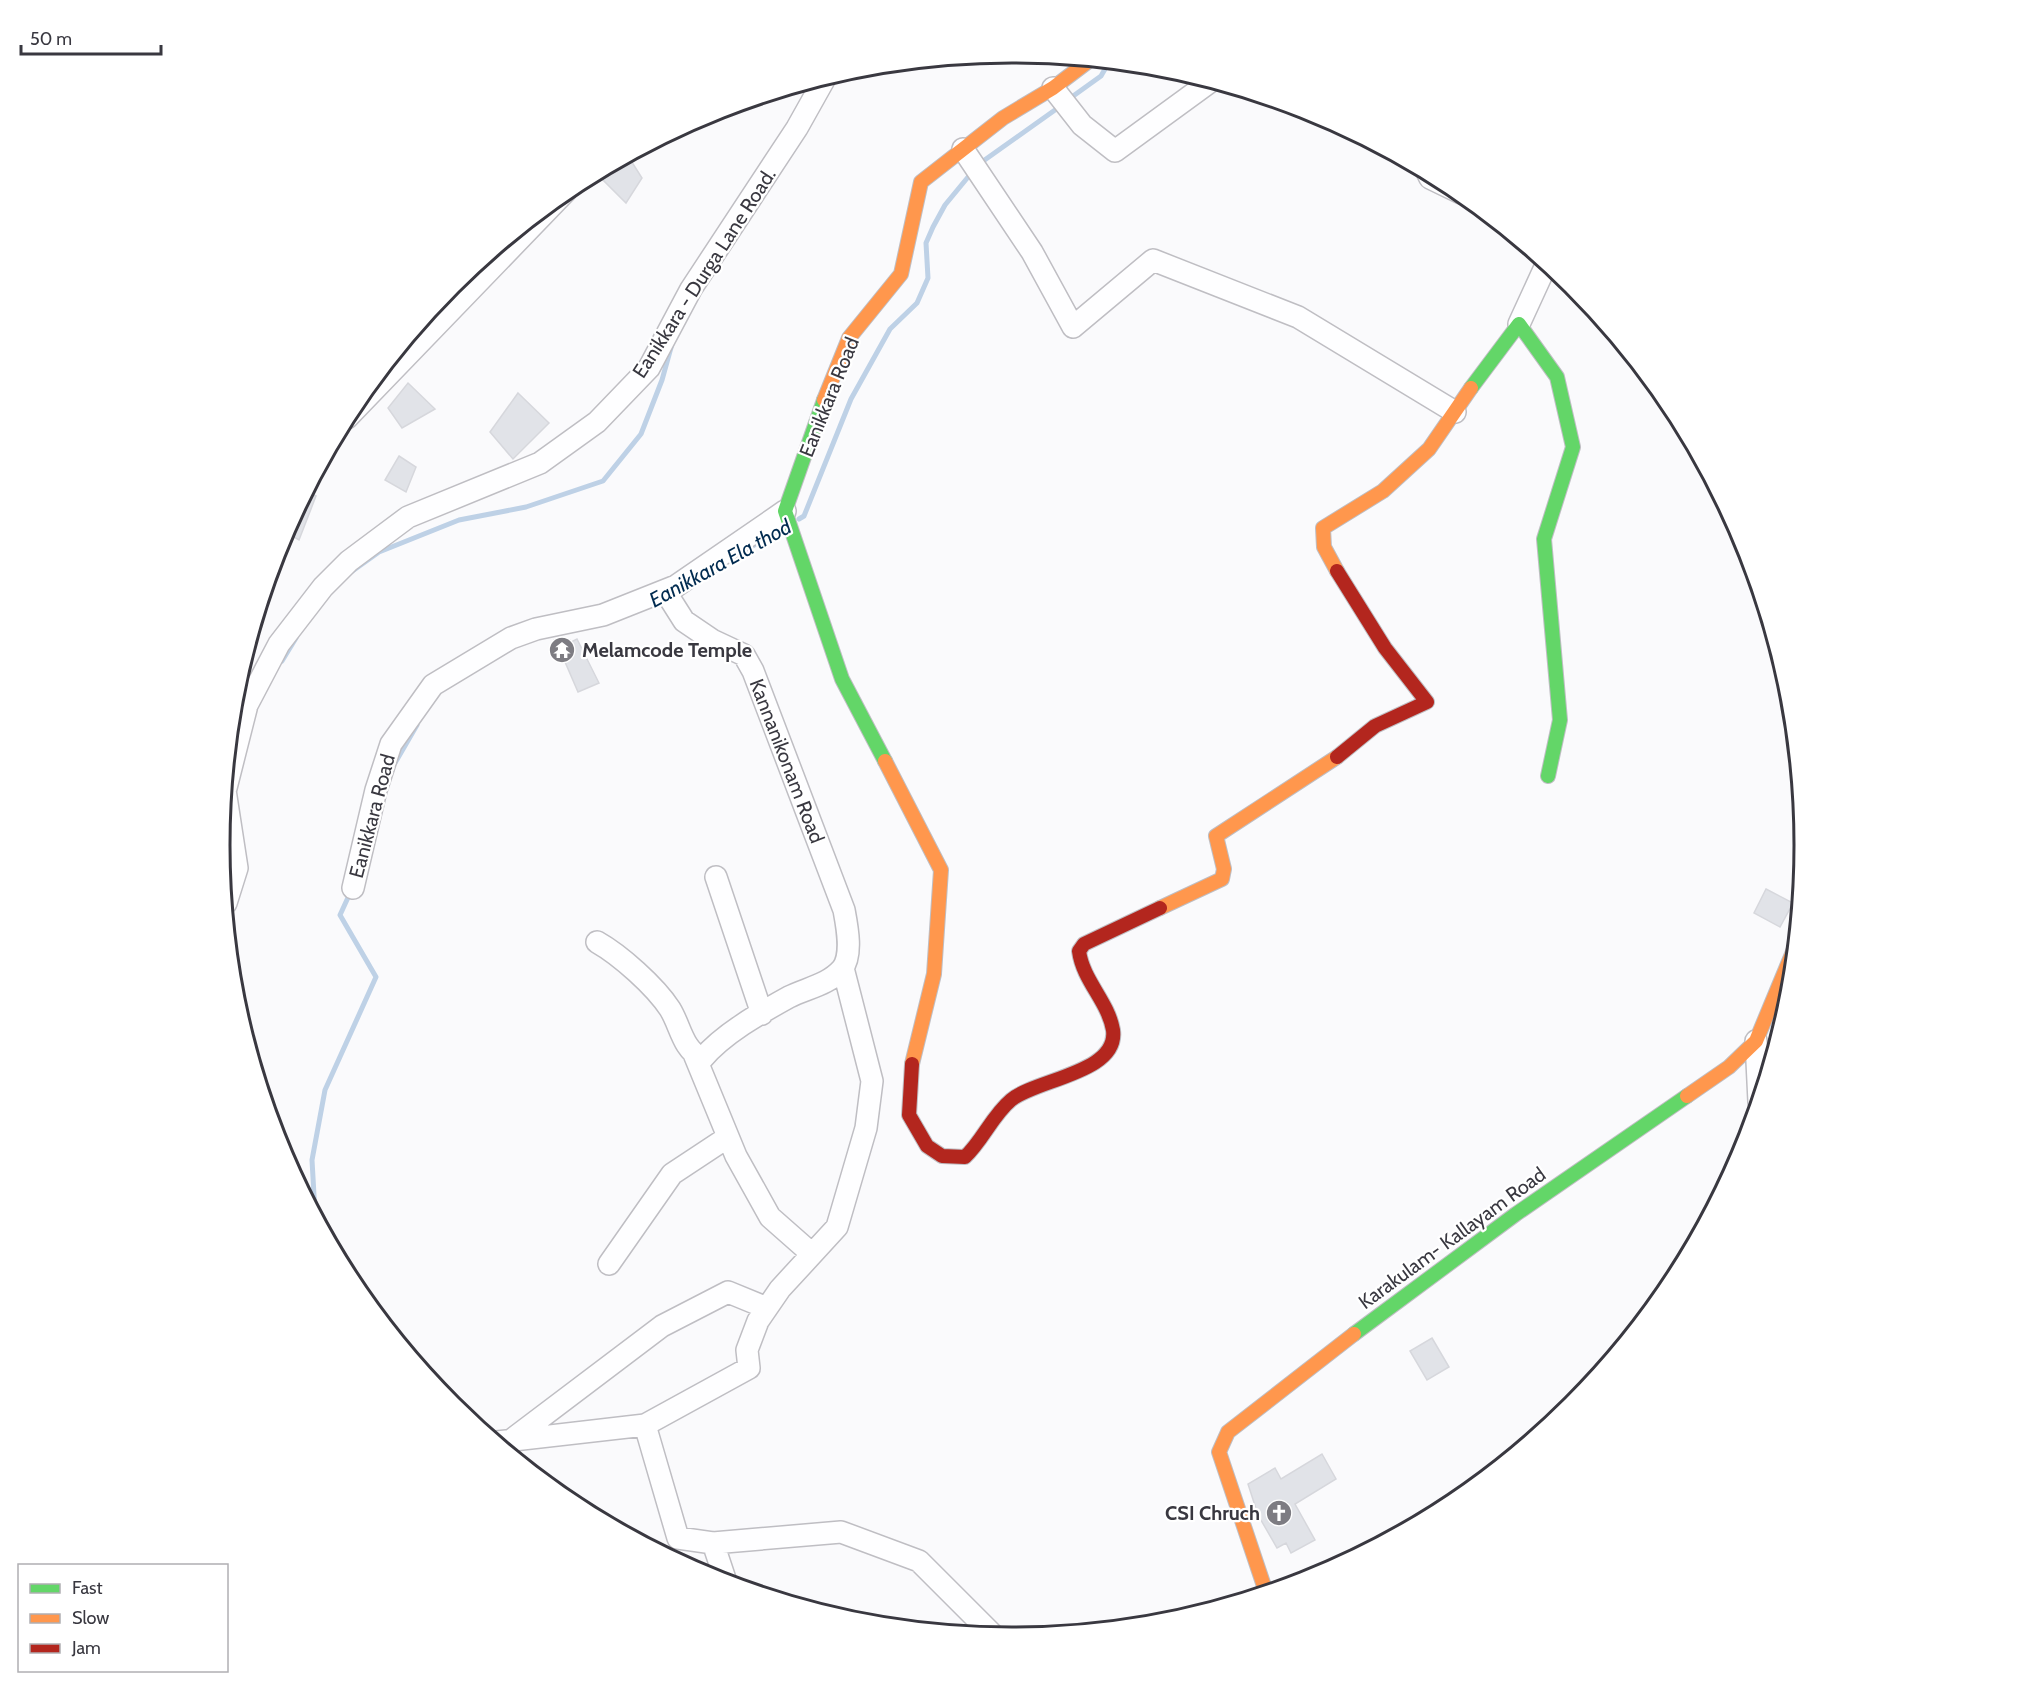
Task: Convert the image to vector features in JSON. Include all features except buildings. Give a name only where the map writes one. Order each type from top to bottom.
[{"type":"street","name":"Eanikkara Road","points":[[352,888],[376,790],[391,744],[434,685],[511,638],[536,629],[603,615],[667,595],[786,515],[818,414],[849,338],[901,274],[921,182],[1003,118],[1061,98],[1085,67]]},
{"type":"street","points":[[1061,98],[1082,125],[1115,151],[1203,87]]},
{"type":"street","name":"Eanikkara - Durga Lane Road.","points":[[237,746],[247,705],[279,644],[324,586],[349,561],[408,517],[540,463],[597,422],[649,368],[691,289],[797,128],[820,88]]},
{"type":"street","points":[[963,149],[1032,252],[1073,327],[1153,260],[1298,316],[1455,412]]},
{"type":"street","points":[[388,374],[504,251]]},
{"type":"street","points":[[786,515],[842,678],[940,870],[934,974],[910,1073],[909,1115],[927,1146],[942,1156],[965,1157],[978,1147],[995,1114],[1020,1093],[1104,1058],[1113,1042],[1111,1022],[1083,971],[1079,951],[1084,944],[1222,879],[1224,869],[1216,836],[1340,754],[1375,726],[1427,702],[1385,648],[1335,567],[1324,547],[1323,528],[1383,491],[1429,449],[1503,343],[1519,324],[1543,271]]},
{"type":"street","points":[[1519,324],[1557,377],[1573,447],[1544,539],[1560,720],[1548,776]]},
{"type":"street","name":"Kannanikonam Road","points":[[507,1441],[645,1425],[749,1368],[747,1350],[749,1339],[767,1308],[780,1289],[837,1227],[857,1161],[871,1095],[872,1081],[843,968],[848,932],[844,910],[753,671],[744,655],[712,640],[684,621],[667,595]]},
{"type":"street","name":"Eanikkara - Durga Lane Road.","points":[[231,827],[237,850],[237,868],[232,885]]},
{"type":"street","points":[[716,877],[762,1014]]},
{"type":"street","points":[[597,942],[648,983],[670,1009],[686,1045],[702,1059],[711,1048],[762,1014],[791,996],[818,986],[843,968]]},
{"type":"street","name":"Karakulam- Kallayam Road","points":[[1264,1585],[1219,1452],[1228,1432],[1313,1364],[1516,1214],[1729,1067],[1756,1041],[1783,975]]},
{"type":"street","points":[[1756,1041],[1758,1080]]},
{"type":"street","points":[[694,1054],[728,1137],[770,1217],[812,1254]]},
{"type":"street","points":[[609,1264],[672,1174],[728,1137]]},
{"type":"street","points":[[506,1440],[663,1326],[690,1311],[728,1292],[767,1308]]},
{"type":"street","points":[[645,1425],[678,1538],[713,1543],[841,1532],[919,1561],[984,1626]]},
{"type":"street","points":[[713,1543],[722,1570]]},
{"type":"waterway","name":"Eanikkara Ela thod","points":[[1069,99],[1101,76],[1105,69]]},
{"type":"waterway","name":"Eanikkara Ela thod","points":[[979,164],[1062,105]]},
{"type":"waterway","name":"Eanikkara Ela thod","points":[[799,519],[804,516],[851,399],[890,329],[917,303],[928,278],[926,243],[933,227],[945,205],[973,171]]},
{"type":"waterway","points":[[351,572],[379,552],[459,520],[526,507],[603,481],[641,434],[662,380],[672,344]]},
{"type":"waterway","name":"Eanikkara Ela thod","points":[[744,551],[780,530]]},
{"type":"waterway","points":[[282,661],[296,638]]},
{"type":"waterway","name":"Eanikkara Ela thod","points":[[395,763],[417,725]]},
{"type":"waterway","name":"Eanikkara Ela thod","points":[[314,1197],[312,1160],[325,1090],[376,977],[340,915],[351,891]]},
{"type":"traffic: fast","points":[[1471,388],[1519,324],[1557,377],[1573,447],[1544,539],[1560,720],[1548,776]]},
{"type":"traffic: fast","points":[[824,400],[785,511],[842,679],[885,761]]},
{"type":"traffic: fast","points":[[1354,1334],[1516,1214],[1687,1096]]},
{"type":"traffic: slow","points":[[824,400],[849,338],[901,274],[921,182],[1003,118],[1053,88],[1081,67]]},
{"type":"traffic: slow","points":[[1337,571],[1324,547],[1323,528],[1383,491],[1429,449],[1471,388]]},
{"type":"traffic: slow","points":[[1160,908],[1222,879],[1224,869],[1216,836],[1337,757]]},
{"type":"traffic: slow","points":[[885,761],[941,870],[934,974],[912,1064]]},
{"type":"traffic: slow","points":[[1687,1096],[1729,1067],[1756,1041],[1783,976]]},
{"type":"traffic: slow","points":[[1264,1585],[1219,1452],[1228,1432],[1354,1334]]},
{"type":"traffic: jam","points":[[1337,571],[1385,648],[1427,702],[1375,726],[1337,757]]},
{"type":"traffic: jam","points":[[912,1064],[909,1115],[927,1146],[942,1156],[965,1157],[998,1113],[1011,1100],[1038,1086],[1090,1066],[1103,1056],[1111,1044],[1113,1030],[1106,1010],[1085,972],[1079,951],[1084,944],[1160,908]]},
{"type":"place","name":"Melamcode Temple","points":[[562,650]]},
{"type":"place","name":"CSI Chruch","points":[[1279,1513]]}]
